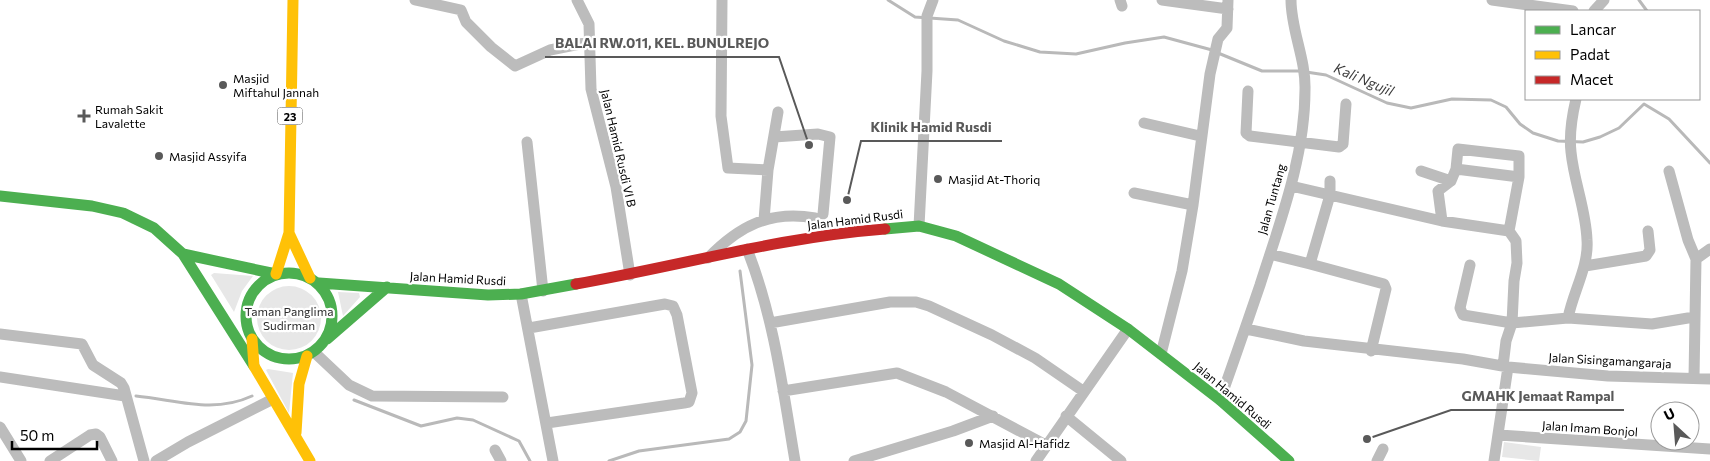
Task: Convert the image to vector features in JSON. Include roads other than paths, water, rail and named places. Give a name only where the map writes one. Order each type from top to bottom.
[{"type":"main road","name":"23","points":[[276,274],[289,233],[293,0]]},
{"type":"main road","points":[[0,196],[92,206],[123,213],[154,228],[183,254],[255,367],[296,434],[310,461]]},
{"type":"main road","name":"Jalan Hamid Rusdi","points":[[315,281],[488,295],[521,294],[630,275],[747,249],[841,232],[919,226],[956,236],[1059,284],[1128,329],[1161,354],[1220,400],[1289,461]]},
{"type":"main road","name":"23","points":[[289,233],[315,281],[331,304],[332,322],[327,339]]},
{"type":"main road","points":[[183,254],[276,274],[298,274],[315,281]]},
{"type":"main road","points":[[255,367],[245,312],[248,301],[256,288],[276,274]]},
{"type":"main road","points":[[226,321],[250,337],[259,349],[280,359],[294,360],[310,354],[387,287]]},
{"type":"main road","points":[[296,434],[298,391],[310,354]]},
{"type":"street","points":[[415,0],[461,10],[466,22],[491,47],[515,66],[550,50],[590,42]]},
{"type":"street","name":"Jalan Hamid Rusdi VI B","points":[[577,0],[588,20],[591,90],[616,187],[630,275]]},
{"type":"street","points":[[722,0],[721,116],[728,168],[768,170]]},
{"type":"street","points":[[919,226],[927,71],[927,21],[933,0]]},
{"type":"street","points":[[1161,354],[1182,271],[1213,56],[1218,39],[1226,31],[1228,5],[1162,0]]},
{"type":"street","name":"Jalan Tuntang","points":[[1220,400],[1246,329],[1270,254],[1291,186],[1301,141],[1305,80],[1292,18],[1291,0]]},
{"type":"street","points":[[1492,0],[1566,10]]},
{"type":"street","points":[[1595,10],[1604,0]]},
{"type":"street","points":[[1248,90],[1246,102],[1247,135],[1339,147],[1342,146],[1346,104]]},
{"type":"street","points":[[1568,318],[1575,288],[1585,266],[1588,238],[1571,152],[1572,119],[1576,100]]},
{"type":"street","points":[[764,220],[768,170],[778,112]]},
{"type":"street","points":[[1144,123],[1200,136]]},
{"type":"street","points":[[708,258],[726,240],[750,225],[788,215],[819,216],[830,136],[818,134],[774,137]]},
{"type":"street","points":[[527,142],[543,290]]},
{"type":"street","points":[[1442,221],[1438,191],[1451,181],[1456,169],[1457,150],[1460,148],[1518,155],[1520,158],[1519,177],[1509,230],[1516,241],[1518,250],[1512,323],[1506,341],[1506,367],[1499,434],[1494,461]]},
{"type":"street","points":[[1456,169],[1519,177]]},
{"type":"street","points":[[1421,171],[1451,181]]},
{"type":"street","points":[[1669,171],[1688,240],[1696,259],[1694,378]]},
{"type":"street","points":[[1310,264],[1330,195],[1330,181]]},
{"type":"street","points":[[1291,186],[1442,221],[1509,230]]},
{"type":"street","points":[[1134,194],[1193,205]]},
{"type":"street","points":[[803,216],[806,238]]},
{"type":"street","points":[[1585,266],[1646,256],[1650,250],[1648,231]]},
{"type":"street","points":[[747,249],[761,284],[770,323],[784,390],[795,461]]},
{"type":"street","points":[[1696,259],[1710,249]]},
{"type":"street","points":[[1270,254],[1384,284],[1386,289],[1371,350]]},
{"type":"street","points":[[1470,265],[1460,308],[1463,315],[1512,323],[1568,318],[1652,324],[1694,317]]},
{"type":"street","points":[[521,294],[553,461]]},
{"type":"street","points":[[770,323],[890,302],[916,302],[929,306],[992,335],[1035,358],[1083,391]]},
{"type":"street","points":[[529,328],[665,304],[673,306],[677,315],[692,393],[689,402],[547,423]]},
{"type":"street","points":[[1036,461],[1046,444],[1128,329]]},
{"type":"street","name":"Jalan Sisingamangaraja","points":[[1246,329],[1304,341],[1418,354],[1506,367],[1608,376],[1710,379]]},
{"type":"street","points":[[0,334],[82,344],[93,365],[121,382],[144,461]]},
{"type":"street","points":[[310,354],[349,385],[372,396],[503,396]]},
{"type":"street","points":[[784,390],[897,373],[946,392],[1046,444]]},
{"type":"street","points":[[0,377],[125,396]]},
{"type":"street","points":[[156,461],[188,442],[273,399]]},
{"type":"street","points":[[854,461],[953,431],[993,416]]},
{"type":"street","points":[[1066,416],[1120,461]]},
{"type":"street","points":[[0,427],[21,461]]},
{"type":"street","points":[[50,461],[90,435],[96,434],[100,437],[112,461]]},
{"type":"street","name":"Jalan Imam Bonjol","points":[[1499,434],[1709,451]]},
{"type":"street","points":[[1377,461],[1383,449]]},
{"type":"street","points":[[495,450],[501,461]]},
{"type":"waterway","name":"Kali Ngujil","points":[[888,0],[915,17],[958,20],[1004,41],[1040,52],[1076,54],[1125,43],[1164,37],[1212,50]]},
{"type":"waterway","points":[[1639,0],[1646,10]]},
{"type":"waterway","name":"Kali Ngujil","points":[[1218,53],[1262,71],[1300,71]]},
{"type":"waterway","name":"Kali Ngujil","points":[[1306,72],[1326,75],[1387,103],[1411,108],[1452,99],[1491,100],[1506,107],[1520,124],[1533,133],[1558,141],[1583,142],[1600,137],[1619,128],[1644,104],[1669,119],[1710,163]]},
{"type":"waterway","points":[[609,461],[639,451],[729,439],[740,432],[746,421],[752,365],[740,271]]},
{"type":"waterway","points":[[136,396],[180,403],[209,405],[238,401],[252,396]]},
{"type":"waterway","points":[[354,400],[421,426],[457,418],[473,420],[519,441],[530,461]]},
{"type":"place","name":"Masjid Miftahul Jannah","points":[[223,85]]},
{"type":"place","name":"Rumah Sakit Lavalette","points":[[84,116]]},
{"type":"place","name":"BALAI RW.011, KEL. BUNULREJO","points":[[809,145]]},
{"type":"place","name":"Masjid Assyifa","points":[[159,156]]},
{"type":"place","name":"Masjid At-Thoriq","points":[[938,179]]},
{"type":"place","name":"Klinik Hamid Rusdi","points":[[847,200]]},
{"type":"place","name":"GMAHK Jemaat Rampal","points":[[1367,439]]},
{"type":"place","name":"Masjid Al-Hafidz","points":[[969,443]]},
{"type":"park label","name":"Taman Panglima Sudirman","points":[[289,318]]}]
